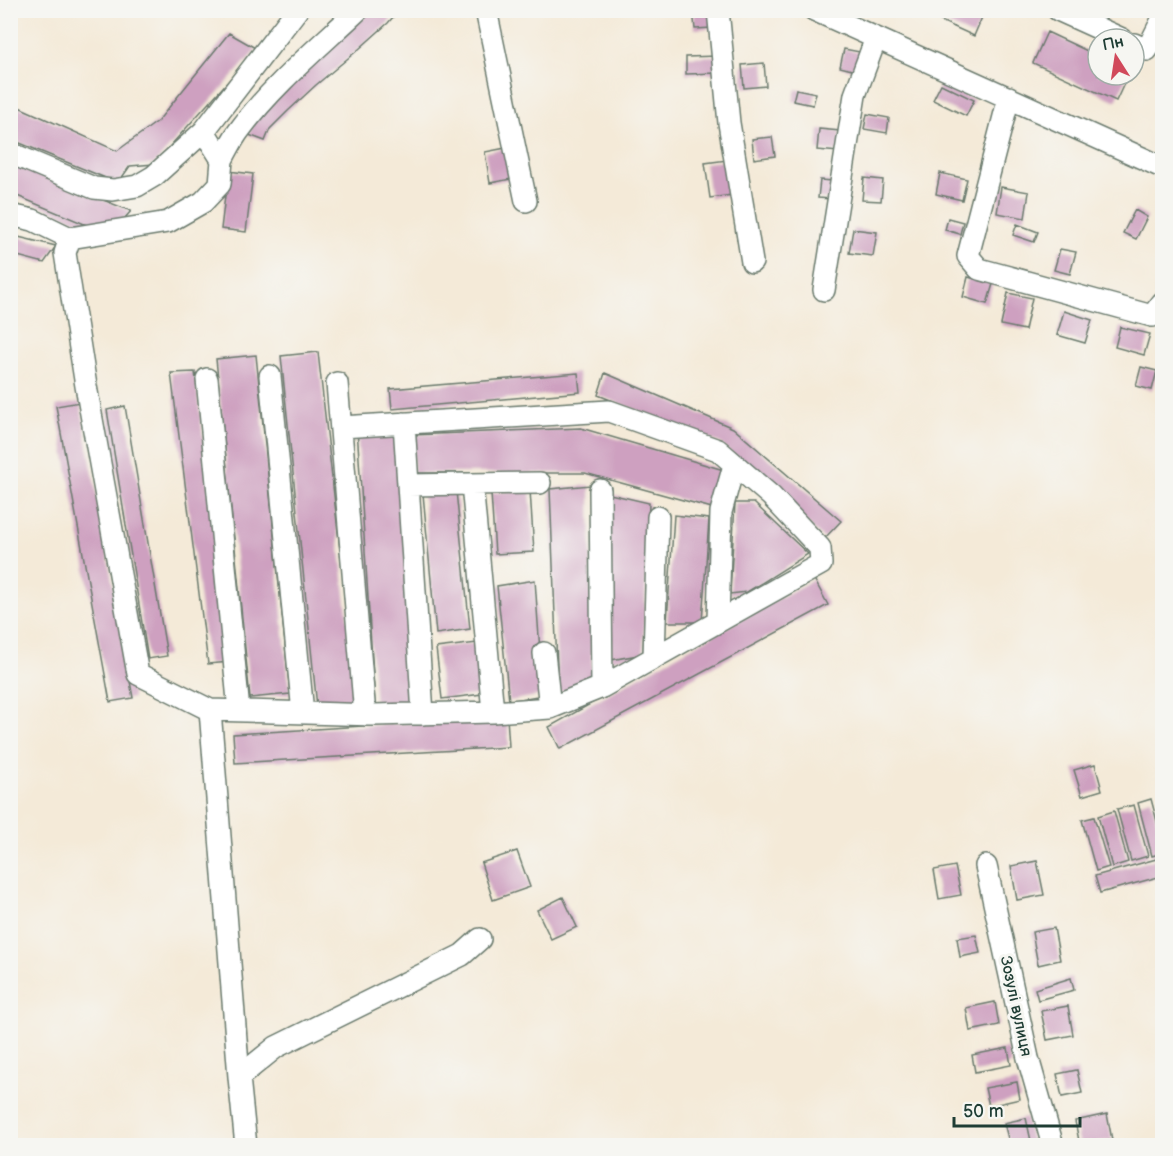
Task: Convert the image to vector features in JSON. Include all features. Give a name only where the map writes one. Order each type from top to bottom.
[{"type":"street","points":[[10,153],[94,188],[114,190],[137,186],[154,176],[204,131],[297,10]]},
{"type":"street","points":[[10,215],[33,220],[70,238],[168,222],[203,202],[220,184],[222,160],[239,130],[263,100],[358,10]]},
{"type":"street","points":[[486,10],[526,201]]},
{"type":"street","points":[[718,10],[729,123],[752,262]]},
{"type":"street","points":[[814,10],[1162,167]]},
{"type":"street","points":[[1058,10],[1096,27]]},
{"type":"street","points":[[1146,50],[1162,20]]},
{"type":"street","points":[[824,290],[855,95],[876,38]]},
{"type":"street","points":[[1009,97],[968,255],[980,269],[1157,309]]},
{"type":"street","points":[[204,131],[222,160]]},
{"type":"street","points":[[70,238],[65,253],[86,386],[138,674],[210,710],[365,715],[493,712],[550,708],[602,687],[821,564],[820,548],[771,496],[718,450],[609,411],[341,427]]},
{"type":"street","points":[[270,376],[303,713]]},
{"type":"street","points":[[207,379],[239,711]]},
{"type":"street","points":[[337,383],[365,715]]},
{"type":"street","points":[[404,423],[423,714]]},
{"type":"street","points":[[718,621],[721,512],[735,465]]},
{"type":"street","points":[[408,484],[540,483]]},
{"type":"street","points":[[472,484],[493,712]]},
{"type":"street","points":[[600,490],[602,687]]},
{"type":"street","points":[[654,658],[658,517]]},
{"type":"street","points":[[544,653],[550,708]]},
{"type":"street","points":[[210,710],[246,1146]]},
{"type":"street","name":"Зозулі вулиця","points":[[986,866],[1028,1058],[1053,1146]]},
{"type":"street","points":[[239,1077],[276,1047],[462,955],[480,939]]},
{"type":"building","points":[[373,10],[399,10],[388,23],[288,111],[270,129],[265,141],[249,135],[254,122],[304,70]]},
{"type":"building","points":[[693,10],[710,10],[712,28],[695,29]]},
{"type":"building","points":[[917,10],[985,10],[974,36]]},
{"type":"building","points":[[1047,32],[1086,50],[1086,87],[1122,87],[1116,101],[1033,63]]},
{"type":"building","points":[[229,33],[257,49],[154,164],[130,166],[118,183],[10,139],[10,103],[117,151],[158,121]]},
{"type":"building","points":[[844,49],[860,52],[856,71],[840,67]]},
{"type":"building","points":[[718,56],[718,73],[686,74],[686,57]]},
{"type":"building","points":[[764,63],[766,86],[744,88],[742,65]]},
{"type":"building","points":[[941,84],[974,100],[966,116],[933,100]]},
{"type":"building","points":[[796,89],[816,93],[813,105],[793,101]]},
{"type":"building","points":[[867,114],[889,118],[887,133],[864,129]]},
{"type":"building","points":[[819,129],[840,131],[839,152],[817,150]]},
{"type":"building","points":[[772,137],[775,156],[754,159],[752,139]]},
{"type":"building","points":[[506,148],[511,179],[490,183],[485,152]]},
{"type":"building","points":[[727,160],[732,195],[710,198],[705,163]]},
{"type":"building","points":[[10,163],[131,211],[117,227],[94,228],[10,193]]},
{"type":"building","points":[[228,171],[253,174],[246,232],[221,229]]},
{"type":"building","points":[[940,173],[967,179],[962,200],[936,194]]},
{"type":"building","points":[[864,178],[883,180],[881,201],[862,200]]},
{"type":"building","points":[[820,180],[833,181],[831,199],[818,198]]},
{"type":"building","points":[[1001,187],[1029,192],[1025,218],[997,213]]},
{"type":"building","points":[[1135,210],[1147,217],[1136,239],[1123,233]]},
{"type":"building","points":[[948,218],[963,222],[960,234],[945,230]]},
{"type":"building","points":[[1017,224],[1038,232],[1034,242],[1013,235]]},
{"type":"building","points":[[853,229],[877,232],[873,256],[849,253]]},
{"type":"building","points":[[10,235],[56,246],[44,263],[10,254]]},
{"type":"building","points":[[1060,249],[1076,252],[1070,274],[1054,270]]},
{"type":"building","points":[[968,277],[993,284],[987,304],[963,297]]},
{"type":"building","points":[[1008,293],[1032,298],[1025,330],[1001,325]]},
{"type":"building","points":[[1064,311],[1092,320],[1085,343],[1057,335]]},
{"type":"building","points":[[1120,327],[1150,334],[1144,355],[1115,347]]},
{"type":"building","points":[[318,352],[357,703],[317,707],[281,356]]},
{"type":"building","points":[[256,355],[290,694],[250,698],[216,359]]},
{"type":"building","points":[[1141,367],[1157,371],[1152,390],[1136,386]]},
{"type":"building","points":[[195,372],[230,662],[208,664],[171,373]]},
{"type":"building","points":[[578,373],[580,392],[392,409],[390,389]]},
{"type":"building","points":[[605,373],[733,428],[841,521],[824,539],[720,443],[598,395]]},
{"type":"building","points":[[80,402],[133,698],[110,702],[56,406]]},
{"type":"building","points":[[125,406],[167,656],[148,659],[107,410]]},
{"type":"building","points":[[401,426],[415,707],[375,705],[357,428]]},
{"type":"building","points":[[581,428],[727,471],[712,508],[585,473],[414,473],[412,435]]},
{"type":"building","points":[[590,485],[592,687],[558,692],[550,489]]},
{"type":"building","points":[[530,490],[534,552],[495,554],[491,493]]},
{"type":"building","points":[[456,491],[470,629],[436,634],[423,494]]},
{"type":"building","points":[[610,494],[649,503],[643,654],[611,660]]},
{"type":"building","points":[[735,503],[754,503],[808,554],[747,592],[730,594]]},
{"type":"building","points":[[674,515],[709,519],[702,622],[667,622]]},
{"type":"building","points":[[814,579],[828,605],[560,749],[549,727]]},
{"type":"building","points":[[535,580],[543,695],[509,701],[497,586]]},
{"type":"building","points":[[477,643],[482,694],[442,699],[436,648]]},
{"type":"building","points":[[507,717],[509,747],[235,763],[233,734]]},
{"type":"building","points":[[1095,764],[1102,790],[1082,796],[1074,770]]},
{"type":"building","points":[[1151,799],[1162,840],[1162,853],[1152,856],[1138,803]]},
{"type":"building","points":[[1134,805],[1148,856],[1131,861],[1117,809]]},
{"type":"building","points":[[1114,811],[1128,862],[1112,867],[1098,816]]},
{"type":"building","points":[[1094,817],[1109,867],[1096,871],[1082,820]]},
{"type":"building","points":[[517,851],[530,887],[493,900],[481,863]]},
{"type":"building","points":[[1160,858],[1162,876],[1100,893],[1095,876]]},
{"type":"building","points":[[1037,861],[1044,895],[1017,900],[1011,866]]},
{"type":"building","points":[[955,866],[961,895],[939,899],[934,870]]},
{"type":"building","points":[[563,897],[577,927],[551,939],[537,910]]},
{"type":"building","points":[[1054,928],[1060,960],[1038,965],[1032,932]]},
{"type":"building","points":[[976,935],[980,953],[960,957],[957,938]]},
{"type":"building","points":[[1071,978],[1074,990],[1038,1000],[1035,989]]},
{"type":"building","points":[[995,1002],[999,1025],[970,1031],[966,1008]]},
{"type":"building","points":[[1068,1006],[1073,1035],[1047,1040],[1041,1011]]},
{"type":"building","points":[[1008,1048],[1011,1065],[975,1072],[972,1055]]},
{"type":"building","points":[[1077,1070],[1082,1093],[1062,1097],[1057,1074]]},
{"type":"building","points":[[1017,1082],[1020,1099],[989,1106],[985,1088]]},
{"type":"building","points":[[1107,1114],[1112,1140],[1080,1146],[1075,1121]]},
{"type":"building","points":[[1026,1118],[1031,1141],[1010,1146],[1004,1123]]}]
